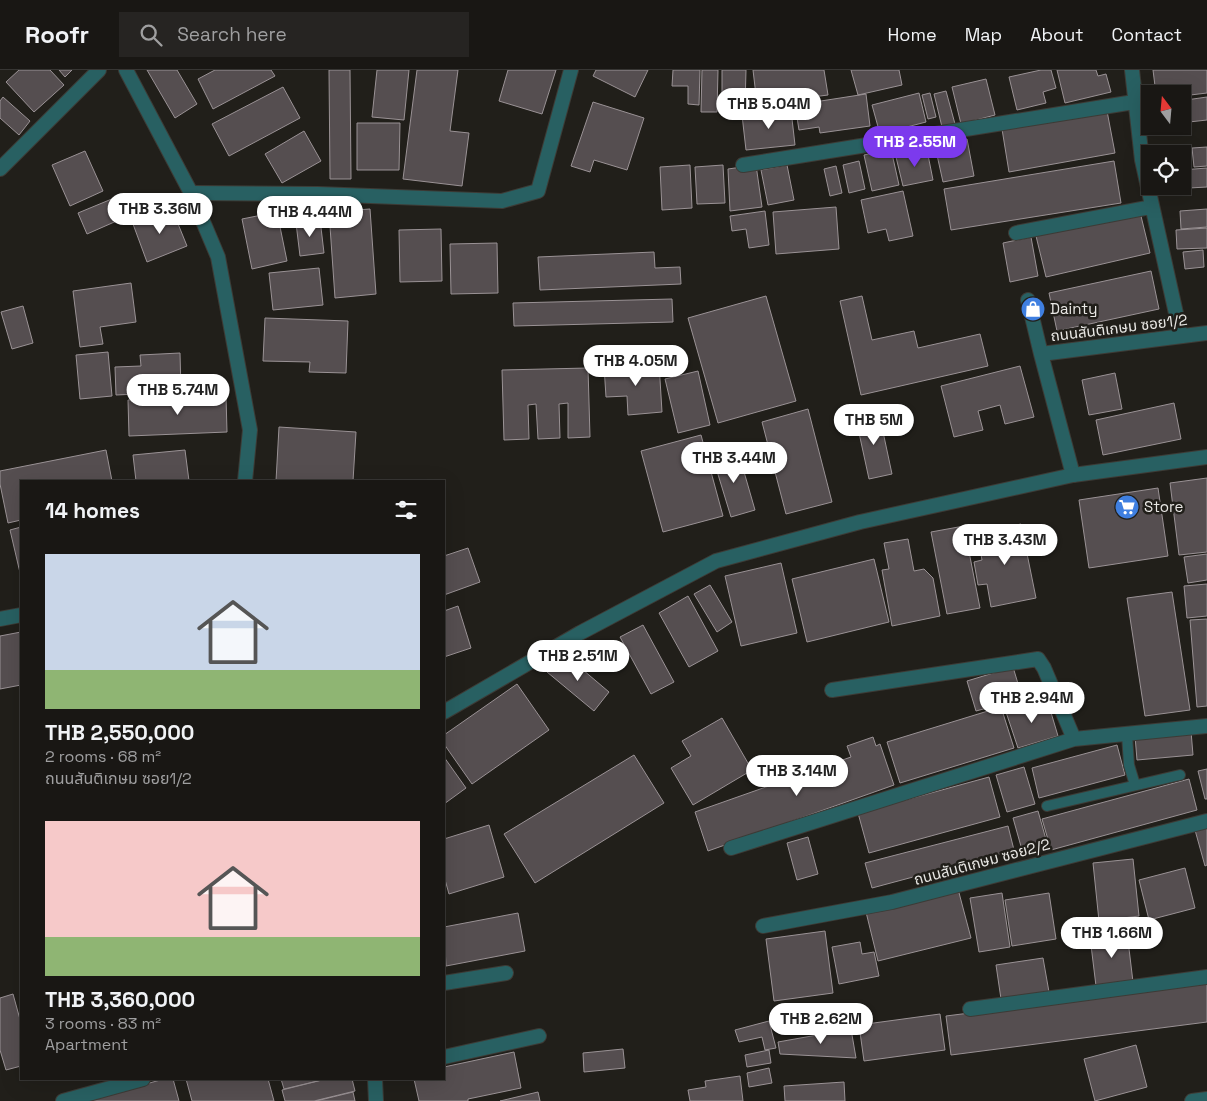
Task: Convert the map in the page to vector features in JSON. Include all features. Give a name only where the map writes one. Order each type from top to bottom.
[{"type":"street","points":[[0,170],[99,70]]},
{"type":"street","points":[[126,70],[192,193],[220,266],[250,430],[245,480]]},
{"type":"street","points":[[192,193],[318,194],[502,202],[538,191],[571,70]]},
{"type":"street","points":[[1132,70],[1134,102],[1151,207],[1181,336]]},
{"type":"street","points":[[743,165],[1134,102]]},
{"type":"street","points":[[1016,233],[1151,207]]},
{"type":"street","points":[[1028,300],[1041,354]]},
{"type":"street","name":"ถนนสันติเกษม ซอย1/2","points":[[1073,475],[1041,354],[1207,333]]},
{"type":"street","points":[[445,711],[580,633],[716,561],[860,522],[1073,475],[1207,457]]},
{"type":"street","points":[[0,619],[20,615]]},
{"type":"street","points":[[832,690],[1038,659],[1044,668],[1074,739]]},
{"type":"street","points":[[731,848],[1074,739],[1207,726]]},
{"type":"street","name":"ถนนสันติเกษม ซอย2/2","points":[[763,926],[892,902],[1207,821]]},
{"type":"street","points":[[445,982],[506,973]]},
{"type":"street","points":[[970,1009],[1207,977]]},
{"type":"street","points":[[445,1057],[539,1036]]},
{"type":"street","points":[[63,1101],[139,1080]]},
{"type":"street","points":[[374,1080],[376,1101]]},
{"type":"street","points":[[1192,1101],[1207,1099]]},
{"type":"lane","points":[[1127,734],[1129,765],[1135,785]]},
{"type":"lane","points":[[1047,806],[1180,775]]},
{"type":"building","points":[[19,70],[50,70],[64,85],[34,112],[6,82]]},
{"type":"building","points":[[59,70],[72,70],[65,77]]},
{"type":"building","points":[[147,70],[177,70],[197,104],[175,118]]},
{"type":"building","points":[[215,70],[271,70],[275,76],[213,109],[198,79]]},
{"type":"building","points":[[329,70],[350,70],[351,179],[330,179]]},
{"type":"building","points":[[377,70],[409,70],[404,120],[372,117]]},
{"type":"building","points":[[417,70],[458,70],[450,131],[469,133],[462,186],[403,179]]},
{"type":"building","points":[[508,70],[556,70],[542,114],[499,101]]},
{"type":"building","points":[[596,70],[648,70],[635,97],[593,76]]},
{"type":"building","points":[[673,70],[700,70],[699,105],[688,104],[688,86],[672,86]]},
{"type":"building","points":[[702,70],[718,70],[717,112],[701,112]]},
{"type":"building","points":[[722,70],[746,70],[745,107],[722,107]]},
{"type":"building","points":[[753,70],[824,70],[828,95],[757,104]]},
{"type":"building","points":[[851,70],[899,70],[902,85],[858,95]]},
{"type":"building","points":[[1041,70],[1051,70],[1056,88],[1043,92],[1046,103],[1017,110],[1009,77]]},
{"type":"building","points":[[1057,70],[1096,70],[1098,76],[1106,74],[1111,92],[1065,103]]},
{"type":"building","points":[[1153,70],[1207,70],[1207,93],[1191,95],[1191,85],[1155,85]]},
{"type":"building","points":[[986,79],[995,115],[961,124],[952,87]]},
{"type":"building","points":[[283,87],[300,118],[229,156],[212,124]]},
{"type":"building","points":[[946,91],[955,124],[942,127],[934,94]]},
{"type":"building","points":[[919,93],[926,122],[880,134],[872,105]]},
{"type":"building","points":[[930,93],[936,117],[928,119],[922,95]]},
{"type":"building","points":[[866,94],[870,126],[820,133],[819,127],[799,130],[795,105]]},
{"type":"building","points":[[3,97],[30,121],[19,135],[0,118],[0,101]]},
{"type":"building","points":[[1207,97],[1207,120],[1191,122],[1191,99]]},
{"type":"building","points":[[593,102],[644,118],[627,170],[594,160],[590,172],[571,166]]},
{"type":"building","points":[[791,110],[795,145],[746,150],[742,115]]},
{"type":"building","points":[[1107,111],[1115,153],[1009,172],[1002,129]]},
{"type":"building","points":[[357,123],[400,123],[399,170],[357,170]]},
{"type":"building","points":[[304,131],[321,161],[282,183],[265,154]]},
{"type":"building","points":[[967,139],[974,176],[943,182],[935,146]]},
{"type":"building","points":[[1207,147],[1207,166],[1194,167],[1192,148]]},
{"type":"building","points":[[891,149],[899,185],[872,191],[864,155]]},
{"type":"building","points":[[927,150],[933,180],[903,186],[896,157]]},
{"type":"building","points":[[85,151],[103,191],[70,206],[52,165]]},
{"type":"building","points":[[859,161],[865,189],[849,193],[843,165]]},
{"type":"building","points":[[1114,161],[1121,203],[951,230],[944,189]]},
{"type":"building","points":[[690,165],[692,208],[662,210],[660,167]]},
{"type":"building","points":[[723,165],[725,203],[697,204],[695,167]]},
{"type":"building","points":[[756,165],[762,207],[730,211],[728,169]]},
{"type":"building","points":[[787,165],[794,200],[768,205],[761,170]]},
{"type":"building","points":[[836,166],[842,193],[830,196],[824,169]]},
{"type":"building","points":[[1207,168],[1207,187],[1191,188],[1191,169]]},
{"type":"building","points":[[903,191],[913,236],[889,241],[886,229],[868,233],[861,200]]},
{"type":"building","points":[[119,196],[128,216],[87,234],[78,213]]},
{"type":"building","points":[[836,207],[839,249],[776,254],[773,212]]},
{"type":"building","points":[[172,209],[187,246],[147,262],[133,224]]},
{"type":"building","points":[[370,209],[376,294],[335,298],[329,212]]},
{"type":"building","points":[[1207,209],[1207,227],[1181,229],[1180,211]]},
{"type":"building","points":[[765,211],[769,245],[749,248],[746,229],[732,231],[730,216]]},
{"type":"building","points":[[277,212],[287,261],[252,269],[242,219]]},
{"type":"building","points":[[1140,212],[1150,253],[1046,277],[1036,236]]},
{"type":"building","points":[[320,219],[324,253],[300,256],[296,223]]},
{"type":"building","points":[[1207,228],[1207,248],[1177,249],[1176,230]]},
{"type":"building","points":[[441,229],[442,281],[400,282],[399,230]]},
{"type":"building","points":[[1031,237],[1038,276],[1010,282],[1003,243]]},
{"type":"building","points":[[497,243],[498,293],[451,294],[450,244]]},
{"type":"building","points":[[1203,250],[1204,267],[1185,269],[1183,252]]},
{"type":"building","points":[[654,252],[655,268],[680,267],[681,284],[540,290],[538,257]]},
{"type":"building","points":[[319,268],[323,305],[273,310],[269,273]]},
{"type":"building","points":[[1151,271],[1159,309],[1057,331],[1049,293]]},
{"type":"building","points":[[131,283],[136,322],[100,327],[103,344],[80,347],[73,291]]},
{"type":"building","points":[[766,296],[796,401],[718,423],[688,318]]},
{"type":"building","points":[[862,296],[872,340],[914,331],[918,348],[980,334],[988,366],[861,395],[840,301]]},
{"type":"building","points":[[672,299],[673,322],[514,326],[513,303]]},
{"type":"building","points":[[23,306],[33,343],[12,349],[1,312]]},
{"type":"building","points":[[265,318],[348,321],[346,373],[309,372],[310,362],[263,361]]},
{"type":"building","points":[[108,352],[112,396],[80,399],[76,355]]},
{"type":"building","points":[[180,353],[181,392],[116,395],[115,367],[141,366],[140,355]]},
{"type":"building","points":[[659,363],[662,412],[628,415],[627,396],[606,397],[604,366]]},
{"type":"building","points":[[1020,366],[1034,417],[1005,424],[1000,405],[978,411],[983,430],[954,437],[941,386]]},
{"type":"building","points":[[588,368],[590,437],[568,438],[568,403],[559,404],[560,438],[538,439],[536,404],[528,405],[529,439],[504,440],[502,370]]},
{"type":"building","points":[[698,371],[710,425],[678,433],[665,379]]},
{"type":"building","points":[[1115,373],[1122,409],[1089,415],[1082,380]]},
{"type":"building","points":[[226,396],[227,432],[129,436],[128,400]]},
{"type":"building","points":[[1174,403],[1181,439],[1103,455],[1096,420]]},
{"type":"building","points":[[808,409],[832,502],[786,514],[762,422]]},
{"type":"building","points":[[879,413],[892,474],[869,479],[856,419]]},
{"type":"building","points":[[279,427],[356,432],[353,480],[276,480]]},
{"type":"building","points":[[701,435],[723,516],[663,532],[641,451]]},
{"type":"building","points":[[106,450],[112,480],[20,480],[20,520],[8,523],[0,484],[0,471]]},
{"type":"building","points":[[185,450],[189,480],[136,480],[133,455]]},
{"type":"building","points":[[738,451],[755,510],[731,517],[713,458]]},
{"type":"building","points":[[1207,478],[1207,552],[1179,555],[1170,483]]},
{"type":"building","points":[[1158,488],[1168,556],[1089,568],[1079,500]]},
{"type":"building","points":[[1021,524],[1036,598],[991,607],[987,584],[978,585],[974,562],[982,560],[977,533]]},
{"type":"building","points":[[964,526],[980,608],[947,614],[931,532]]},
{"type":"building","points":[[20,527],[20,573],[10,530]]},
{"type":"building","points":[[908,539],[914,571],[924,569],[933,578],[940,616],[892,626],[882,570],[889,569],[884,543]]},
{"type":"building","points":[[468,548],[480,582],[445,595],[445,556]]},
{"type":"building","points":[[1207,554],[1207,580],[1188,583],[1184,557]]},
{"type":"building","points":[[874,559],[889,622],[807,642],[792,579]]},
{"type":"building","points":[[781,563],[797,633],[741,646],[725,576]]},
{"type":"building","points":[[1207,584],[1207,616],[1187,618],[1184,586]]},
{"type":"building","points":[[710,585],[732,622],[717,632],[694,594]]},
{"type":"building","points":[[1172,592],[1190,710],[1145,716],[1127,598]]},
{"type":"building","points":[[688,596],[718,651],[689,667],[659,613]]},
{"type":"building","points":[[458,606],[471,648],[445,657],[445,611]]},
{"type":"building","points":[[1207,619],[1207,706],[1197,707],[1190,620]]},
{"type":"building","points":[[643,625],[674,682],[651,694],[620,637]]},
{"type":"building","points":[[20,632],[20,685],[0,689],[0,636]]},
{"type":"building","points":[[563,653],[609,692],[594,711],[547,672]]},
{"type":"building","points":[[1013,667],[1019,687],[1010,690],[1013,701],[976,711],[967,681]]},
{"type":"building","points":[[517,684],[549,730],[472,784],[445,745],[445,734]]},
{"type":"building","points":[[1047,699],[1058,736],[1018,748],[1006,712]]},
{"type":"building","points":[[1001,707],[1014,748],[900,783],[887,742]]},
{"type":"building","points":[[722,718],[752,770],[693,805],[671,768],[691,756],[682,741]]},
{"type":"building","points":[[1191,731],[1193,755],[1137,760],[1135,736]]},
{"type":"building","points":[[873,737],[876,746],[880,744],[894,785],[708,851],[695,812],[851,757],[847,746]]},
{"type":"building","points":[[1117,745],[1125,775],[1039,798],[1032,768]]},
{"type":"building","points":[[634,755],[664,803],[535,883],[504,834]]},
{"type":"building","points":[[445,758],[466,788],[445,803]]},
{"type":"building","points":[[1024,767],[1035,804],[1007,812],[996,775]]},
{"type":"building","points":[[1207,769],[1207,799],[1205,799],[1198,771]]},
{"type":"building","points":[[989,777],[1000,817],[869,853],[858,813]]},
{"type":"building","points":[[1189,779],[1197,810],[1051,850],[1042,819]]},
{"type":"building","points":[[1038,811],[1047,843],[1022,850],[1013,818]]},
{"type":"building","points":[[489,825],[504,877],[449,894],[445,880],[445,839]]},
{"type":"building","points":[[1008,826],[1014,850],[872,888],[865,863]]},
{"type":"building","points":[[1207,827],[1207,865],[1205,866],[1195,830]]},
{"type":"building","points":[[808,837],[818,874],[797,880],[787,843]]},
{"type":"building","points":[[1133,859],[1139,916],[1099,921],[1093,863]]},
{"type":"building","points":[[1185,868],[1195,908],[1149,920],[1139,880]]},
{"type":"building","points":[[958,889],[971,938],[878,961],[866,912]]},
{"type":"building","points":[[1002,893],[1010,947],[979,952],[970,898]]},
{"type":"building","points":[[1049,893],[1056,939],[1012,946],[1005,900]]},
{"type":"building","points":[[518,913],[525,951],[446,966],[445,927]]},
{"type":"building","points":[[825,931],[833,993],[774,1001],[766,939]]},
{"type":"building","points":[[1127,932],[1133,982],[1096,986],[1090,937]]},
{"type":"building","points":[[860,942],[862,954],[874,952],[879,976],[839,984],[832,947]]},
{"type":"building","points":[[1043,958],[1049,992],[1001,999],[996,965]]},
{"type":"building","points":[[1207,983],[1207,1022],[951,1055],[946,1016]]},
{"type":"building","points":[[13,994],[20,1019],[20,1066],[6,1070],[0,1050],[0,998]]},
{"type":"building","points":[[940,1014],[945,1050],[864,1061],[859,1025]]},
{"type":"building","points":[[769,1021],[776,1048],[765,1050],[762,1037],[739,1042],[735,1030]]},
{"type":"building","points":[[851,1029],[856,1058],[780,1054],[778,1042]]},
{"type":"building","points":[[1136,1045],[1147,1087],[1095,1101],[1084,1059]]},
{"type":"building","points":[[623,1049],[625,1068],[584,1072],[583,1053]]},
{"type":"building","points":[[769,1050],[771,1063],[747,1067],[745,1055]]},
{"type":"building","points":[[514,1052],[521,1088],[468,1099],[468,1101],[419,1101],[414,1080],[445,1080],[445,1067]]},
{"type":"building","points":[[769,1068],[772,1083],[749,1087],[747,1073]]},
{"type":"building","points":[[740,1076],[743,1101],[690,1101],[688,1090],[706,1087],[705,1081]]},
{"type":"building","points":[[160,1080],[173,1080],[179,1101],[84,1101]]},
{"type":"building","points":[[186,1080],[268,1080],[274,1101],[192,1101]]},
{"type":"building","points":[[281,1080],[322,1080],[284,1089]]},
{"type":"building","points":[[322,1080],[352,1080],[355,1091],[314,1101],[285,1101],[282,1090]]},
{"type":"building","points":[[844,1082],[845,1101],[785,1101],[784,1086]]},
{"type":"building","points":[[353,1092],[355,1101],[316,1101]]},
{"type":"building","points":[[538,1092],[540,1101],[500,1101]]},
{"type":"place","name":"Dainty","points":[[1033,309]]},
{"type":"place","name":"Store","points":[[1127,507]]}]
